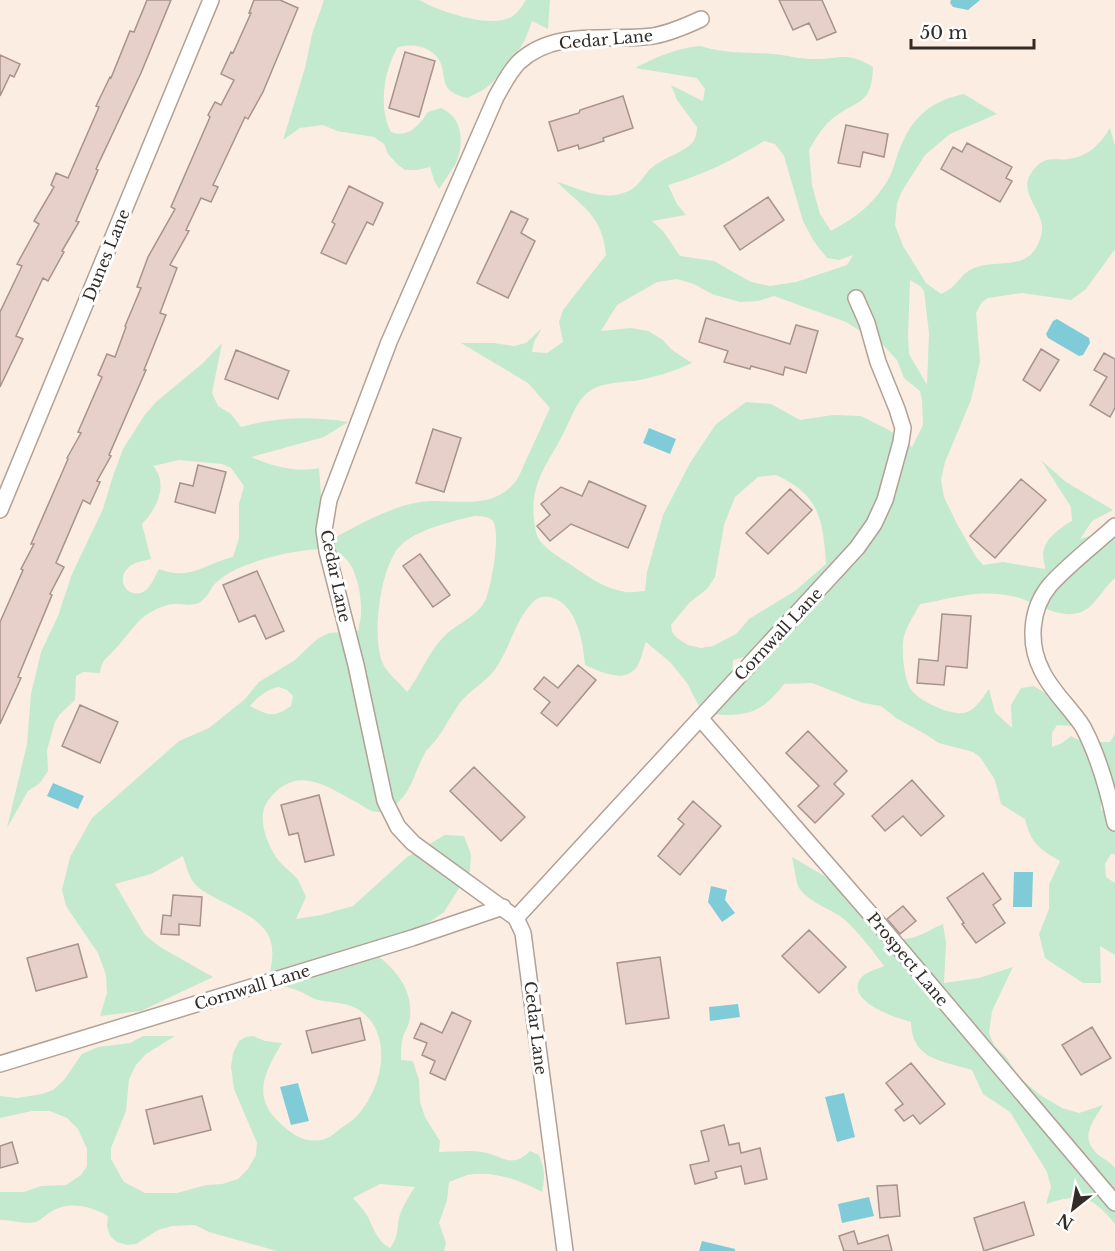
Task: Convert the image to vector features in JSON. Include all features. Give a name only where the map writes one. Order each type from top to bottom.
[{"type":"street","name":"Dunes Lane","points":[[0,510],[211,0]]},
{"type":"street","name":"Cedar Lane","points":[[565,1251],[523,933],[516,918],[503,907],[413,843],[398,827],[385,801],[356,665],[327,551],[324,530],[326,509],[389,342],[496,97],[509,74],[528,55],[559,41],[653,36],[678,30],[701,19]]},
{"type":"street","name":"Cornwall Lane","points":[[516,918],[857,548],[874,524],[885,500],[903,428],[878,362],[867,323],[856,298]]},
{"type":"street","points":[[1115,526],[1050,586],[1039,603],[1032,632],[1034,649],[1042,672],[1082,727],[1098,761],[1108,790],[1115,823]]},
{"type":"street","name":"Prospect Lane","points":[[700,718],[873,917],[1115,1203]]},
{"type":"street","name":"Cornwall Lane","points":[[0,1064],[412,938],[503,907]]},
{"type":"green space","points":[[324,0],[419,0],[466,18],[494,21],[514,15],[526,0],[550,0],[548,29],[532,21],[520,48],[495,79],[488,87],[467,98],[454,93],[447,87],[441,64],[433,53],[416,46],[397,48],[392,57],[384,90],[385,112],[391,132],[403,134],[408,132],[417,126],[428,112],[441,108],[448,112],[458,124],[461,140],[458,157],[439,189],[430,167],[405,170],[388,154],[384,144],[374,137],[337,131],[323,125],[300,128],[283,140],[305,68],[312,34]]},
{"type":"green space","points":[[700,46],[728,52],[774,54],[806,59],[849,57],[873,67],[870,89],[866,96],[828,122],[809,150],[812,185],[820,214],[831,231],[857,215],[877,196],[891,174],[905,137],[924,112],[942,101],[964,94],[997,114],[950,134],[925,155],[897,203],[895,225],[903,246],[926,283],[941,294],[972,269],[1012,263],[1029,256],[1036,248],[1042,226],[1028,192],[1027,184],[1030,175],[1038,165],[1045,161],[1075,158],[1088,152],[1098,144],[1110,128],[1115,146],[1115,249],[1086,289],[1071,300],[1022,293],[988,298],[982,302],[976,313],[980,361],[971,400],[945,462],[941,480],[944,497],[957,524],[983,565],[1003,562],[1045,569],[1043,554],[1046,544],[1072,521],[1071,507],[1041,460],[1066,482],[1113,510],[1092,521],[1080,539],[1115,528],[1115,578],[1091,606],[1078,613],[1060,613],[1016,597],[990,593],[920,604],[905,632],[903,647],[905,672],[910,688],[920,698],[936,707],[953,712],[967,712],[977,705],[989,689],[995,712],[1012,728],[1011,705],[1021,688],[1034,686],[1054,699],[1074,726],[1057,725],[1052,733],[1052,747],[1071,736],[1083,742],[1110,742],[1115,734],[1115,786],[1113,784],[1101,797],[1101,810],[1115,817],[1115,854],[1111,854],[1105,864],[1106,877],[1115,883],[1115,955],[1100,946],[1101,983],[1083,983],[1045,958],[1039,934],[1049,909],[1049,885],[1060,861],[1033,840],[1025,819],[1001,804],[995,780],[980,757],[973,752],[939,743],[896,718],[881,706],[863,703],[812,683],[784,684],[766,703],[749,712],[729,715],[703,714],[687,683],[671,663],[646,642],[638,665],[627,674],[613,675],[585,665],[577,625],[567,607],[550,597],[541,597],[527,609],[496,668],[456,708],[437,739],[426,751],[410,787],[395,805],[382,811],[373,811],[323,785],[300,780],[289,783],[278,790],[267,802],[263,824],[271,848],[279,861],[298,880],[306,897],[296,919],[353,906],[407,857],[445,835],[464,836],[471,854],[470,871],[444,912],[372,951],[396,973],[406,990],[410,1011],[409,1023],[402,1041],[401,1060],[413,1061],[419,1080],[420,1102],[425,1117],[440,1141],[439,1152],[482,1152],[506,1160],[517,1160],[530,1151],[539,1155],[542,1164],[544,1178],[542,1192],[515,1180],[496,1175],[467,1175],[449,1182],[447,1200],[439,1223],[446,1243],[444,1251],[277,1251],[209,1232],[195,1225],[172,1226],[158,1230],[136,1244],[127,1245],[117,1242],[110,1236],[107,1226],[108,1216],[89,1208],[75,1206],[61,1207],[34,1222],[0,1220],[0,1192],[24,1192],[41,1186],[66,1185],[81,1175],[87,1166],[87,1149],[78,1129],[67,1118],[50,1111],[32,1111],[0,1118],[0,1096],[17,1098],[53,1090],[64,1080],[82,1054],[98,1047],[130,1043],[143,1036],[175,1036],[146,1054],[136,1065],[129,1079],[126,1111],[111,1148],[111,1159],[124,1182],[145,1193],[177,1193],[206,1185],[222,1184],[238,1179],[248,1169],[256,1155],[257,1143],[234,1089],[231,1067],[233,1053],[239,1041],[246,1037],[253,1036],[265,1041],[282,1043],[265,1078],[264,1099],[268,1109],[288,1130],[301,1138],[314,1141],[327,1138],[355,1118],[372,1094],[381,1065],[378,1036],[372,1023],[362,1012],[346,1005],[318,1000],[287,987],[267,983],[272,951],[270,939],[265,930],[247,915],[199,888],[191,878],[183,856],[151,874],[115,884],[145,935],[160,947],[213,977],[141,1011],[100,1016],[107,993],[106,975],[98,953],[66,906],[62,890],[70,857],[92,818],[179,741],[209,728],[245,699],[259,682],[295,660],[317,639],[329,633],[358,631],[361,618],[359,588],[353,570],[344,556],[337,552],[316,549],[248,564],[222,578],[199,603],[167,605],[143,617],[105,659],[100,673],[83,672],[76,676],[75,700],[55,722],[47,750],[48,771],[40,783],[28,791],[7,828],[27,744],[31,694],[41,652],[58,616],[72,574],[103,509],[123,449],[156,402],[203,363],[222,343],[212,393],[218,406],[231,414],[241,427],[294,418],[348,422],[324,437],[251,457],[284,468],[302,470],[319,468],[322,508],[336,537],[376,516],[409,504],[432,501],[482,501],[505,492],[518,477],[550,408],[528,383],[461,343],[494,343],[514,346],[526,343],[542,328],[534,342],[532,352],[547,353],[563,342],[559,322],[563,310],[606,255],[604,241],[596,221],[557,182],[600,195],[624,193],[635,187],[655,165],[691,144],[696,136],[697,127],[677,100],[671,85],[703,101],[705,89],[697,78],[635,68],[667,54]],"holes":[[[764,141],[775,144],[784,156],[803,221],[813,240],[827,258],[839,260],[853,255],[847,265],[796,282],[770,286],[751,282],[714,261],[680,256],[663,231],[652,221],[686,215],[677,204],[668,185],[706,172]],[[677,279],[694,284],[712,294],[740,302],[758,301],[774,296],[846,322],[883,345],[897,360],[904,378],[920,391],[923,425],[912,447],[889,430],[861,416],[833,415],[800,420],[771,404],[746,402],[716,424],[690,463],[663,515],[647,572],[645,591],[626,592],[607,586],[588,577],[539,540],[535,529],[533,507],[540,476],[576,407],[587,393],[599,386],[640,380],[692,363],[648,331],[631,328],[601,331],[617,305],[657,282]],[[910,280],[924,291],[929,333],[927,385],[909,354],[908,336]],[[179,460],[222,464],[231,468],[244,486],[239,504],[239,538],[233,557],[189,572],[180,573],[159,569],[146,590],[140,593],[130,592],[123,584],[125,572],[131,565],[151,559],[142,524],[152,511],[159,496],[161,488],[158,473],[153,466]],[[776,475],[802,491],[810,500],[820,522],[826,564],[795,591],[749,619],[736,634],[713,646],[701,648],[688,645],[677,638],[672,632],[671,625],[689,603],[707,589],[715,577],[724,525],[735,497],[758,477]],[[474,516],[485,517],[490,518],[495,526],[496,546],[485,601],[469,618],[443,637],[407,692],[385,668],[379,652],[378,620],[383,585],[388,568],[401,545],[425,531]],[[758,653],[731,683],[733,660]],[[279,687],[287,690],[293,696],[291,706],[275,714],[262,712],[250,706],[267,692]],[[380,1184],[415,1187],[400,1214],[397,1235],[390,1248],[379,1238],[366,1214],[353,1198]]]},
{"type":"green space","points":[[792,857],[833,881],[896,939],[915,937],[943,924],[946,943],[944,983],[979,978],[1013,967],[992,1011],[989,1033],[994,1045],[1006,1057],[1020,1078],[1040,1095],[1062,1108],[1079,1113],[1103,1105],[1093,1121],[1088,1138],[1095,1152],[1115,1168],[1115,1224],[1099,1207],[1085,1199],[1068,1198],[1046,1204],[1051,1187],[1047,1172],[1010,1112],[983,1094],[972,1070],[940,1061],[923,1052],[912,1035],[911,1022],[885,1013],[866,1002],[860,995],[858,987],[860,979],[868,972],[884,966],[845,920],[815,902],[799,888]]},
{"type":"water","points":[[951,0],[980,0],[968,10],[953,7]]},
{"type":"water","points":[[1057,319],[1089,338],[1090,343],[1083,355],[1079,356],[1048,338],[1046,334],[1053,321]]},
{"type":"water","points":[[649,428],[676,439],[670,454],[643,443]]},
{"type":"water","points":[[53,783],[84,796],[78,809],[47,796]]},
{"type":"water","points":[[1014,872],[1033,872],[1032,907],[1013,907]]},
{"type":"water","points":[[711,886],[727,890],[725,900],[735,913],[722,922],[708,902]]},
{"type":"water","points":[[738,1004],[740,1017],[710,1021],[709,1007]]},
{"type":"water","points":[[298,1083],[309,1121],[291,1125],[280,1087]]},
{"type":"water","points":[[844,1093],[855,1137],[837,1142],[825,1097]]},
{"type":"water","points":[[869,1197],[874,1216],[842,1223],[838,1204]]},
{"type":"water","points":[[702,1241],[735,1249],[735,1251],[699,1251]]},
{"type":"building","points":[[147,0],[171,0],[141,73],[96,169],[98,170],[76,221],[79,222],[48,281],[43,278],[16,336],[23,339],[0,387],[0,312],[22,266],[17,264],[39,224],[34,221],[54,187],[51,185],[56,173],[68,178],[99,107],[96,106],[111,78],[130,31],[134,32]]},
{"type":"building","points":[[254,0],[280,0],[298,8],[263,92],[248,119],[245,117],[213,185],[218,187],[211,202],[201,198],[186,230],[189,231],[170,265],[177,268],[160,313],[166,315],[144,370],[146,370],[109,455],[111,456],[97,481],[100,482],[90,504],[83,500],[56,563],[64,567],[50,594],[52,595],[18,677],[21,678],[0,724],[0,622],[23,570],[21,569],[34,544],[31,544],[67,458],[81,433],[78,432],[102,377],[98,375],[107,354],[115,357],[141,288],[137,287],[148,257],[175,209],[171,207],[210,117],[208,115],[215,102],[221,105],[234,80],[221,74],[251,13],[249,13]]},
{"type":"building","points":[[779,0],[822,0],[836,32],[817,40],[809,23],[793,30]]},
{"type":"building","points":[[405,52],[435,61],[419,117],[389,108]]},
{"type":"building","points":[[0,55],[20,64],[14,77],[10,75],[0,96]]},
{"type":"building","points":[[623,96],[633,128],[579,149],[578,145],[558,151],[549,122]]},
{"type":"building","points":[[846,125],[888,134],[884,157],[863,152],[860,167],[838,163]]},
{"type":"building","points":[[967,143],[1012,167],[1006,178],[1012,181],[1000,202],[941,169],[953,147],[962,152]]},
{"type":"building","points":[[349,186],[383,203],[373,225],[367,222],[346,264],[321,253],[335,224],[332,222]]},
{"type":"building","points":[[768,197],[784,220],[740,250],[724,226]]},
{"type":"building","points":[[511,211],[528,219],[521,233],[535,241],[508,298],[477,283]]},
{"type":"building","points":[[706,318],[790,344],[796,325],[818,331],[806,373],[785,367],[783,375],[751,366],[750,369],[724,362],[728,351],[699,342]]},
{"type":"building","points":[[1041,349],[1059,360],[1040,391],[1023,380]]},
{"type":"building","points":[[236,350],[289,371],[278,399],[225,379]]},
{"type":"building","points":[[1104,353],[1115,359],[1115,408],[1110,417],[1090,405],[1107,377],[1094,370]]},
{"type":"building","points":[[433,429],[461,438],[444,492],[416,483]]},
{"type":"building","points":[[198,465],[226,472],[215,513],[175,502],[180,483],[193,486]]},
{"type":"building","points":[[1021,479],[1046,500],[995,558],[970,536]]},
{"type":"building","points":[[589,481],[646,506],[628,548],[571,524],[550,541],[537,526],[550,515],[541,504],[561,487],[582,496]]},
{"type":"building","points":[[790,489],[812,510],[768,554],[746,533]]},
{"type":"building","points":[[420,554],[450,595],[433,607],[403,566]]},
{"type":"building","points":[[257,571],[284,631],[266,639],[255,615],[239,622],[223,585]]},
{"type":"building","points":[[942,614],[971,616],[967,668],[946,666],[944,685],[917,683],[919,659],[938,661]]},
{"type":"building","points":[[578,665],[596,680],[557,726],[541,713],[550,702],[534,689],[544,677],[558,688]]},
{"type":"building","points":[[80,705],[118,722],[100,763],[62,746]]},
{"type":"building","points":[[808,731],[847,771],[834,784],[844,794],[815,823],[798,806],[819,786],[786,753]]},
{"type":"building","points":[[474,767],[525,817],[501,841],[450,791]]},
{"type":"building","points":[[912,780],[944,816],[921,836],[903,816],[885,831],[872,816]]},
{"type":"building","points":[[319,795],[334,855],[305,862],[298,833],[289,835],[281,805]]},
{"type":"building","points":[[693,801],[721,826],[680,875],[658,856],[684,824],[678,819]]},
{"type":"building","points":[[983,873],[1001,899],[993,905],[1005,923],[976,943],[947,898]]},
{"type":"building","points":[[173,895],[202,897],[200,926],[179,924],[179,935],[161,934],[163,915],[171,916]]},
{"type":"building","points":[[903,906],[916,921],[900,934],[887,919]]},
{"type":"building","points":[[809,930],[846,967],[819,993],[782,956]]},
{"type":"building","points":[[78,944],[87,977],[36,991],[27,958]]},
{"type":"building","points":[[660,957],[669,1018],[626,1024],[617,963]]},
{"type":"building","points":[[452,1012],[471,1021],[445,1080],[430,1073],[435,1061],[422,1055],[427,1043],[414,1038],[421,1023],[442,1033]]},
{"type":"building","points":[[360,1018],[365,1040],[312,1053],[306,1031]]},
{"type":"building","points":[[1092,1027],[1111,1058],[1081,1075],[1062,1045]]},
{"type":"building","points":[[911,1063],[945,1104],[920,1124],[913,1115],[904,1121],[895,1110],[903,1104],[886,1083]]},
{"type":"building","points":[[202,1096],[211,1130],[154,1144],[146,1110]]},
{"type":"building","points":[[724,1125],[729,1145],[739,1143],[741,1153],[760,1148],[767,1179],[745,1184],[741,1166],[715,1172],[717,1178],[695,1184],[690,1165],[709,1161],[701,1131]]},
{"type":"building","points":[[12,1142],[18,1163],[0,1168],[0,1146]]},
{"type":"building","points":[[897,1185],[900,1216],[880,1218],[877,1186]]},
{"type":"building","points":[[1024,1202],[1034,1235],[984,1251],[974,1218]]},
{"type":"building","points":[[854,1231],[858,1244],[888,1235],[892,1251],[844,1251],[839,1236]]}]
